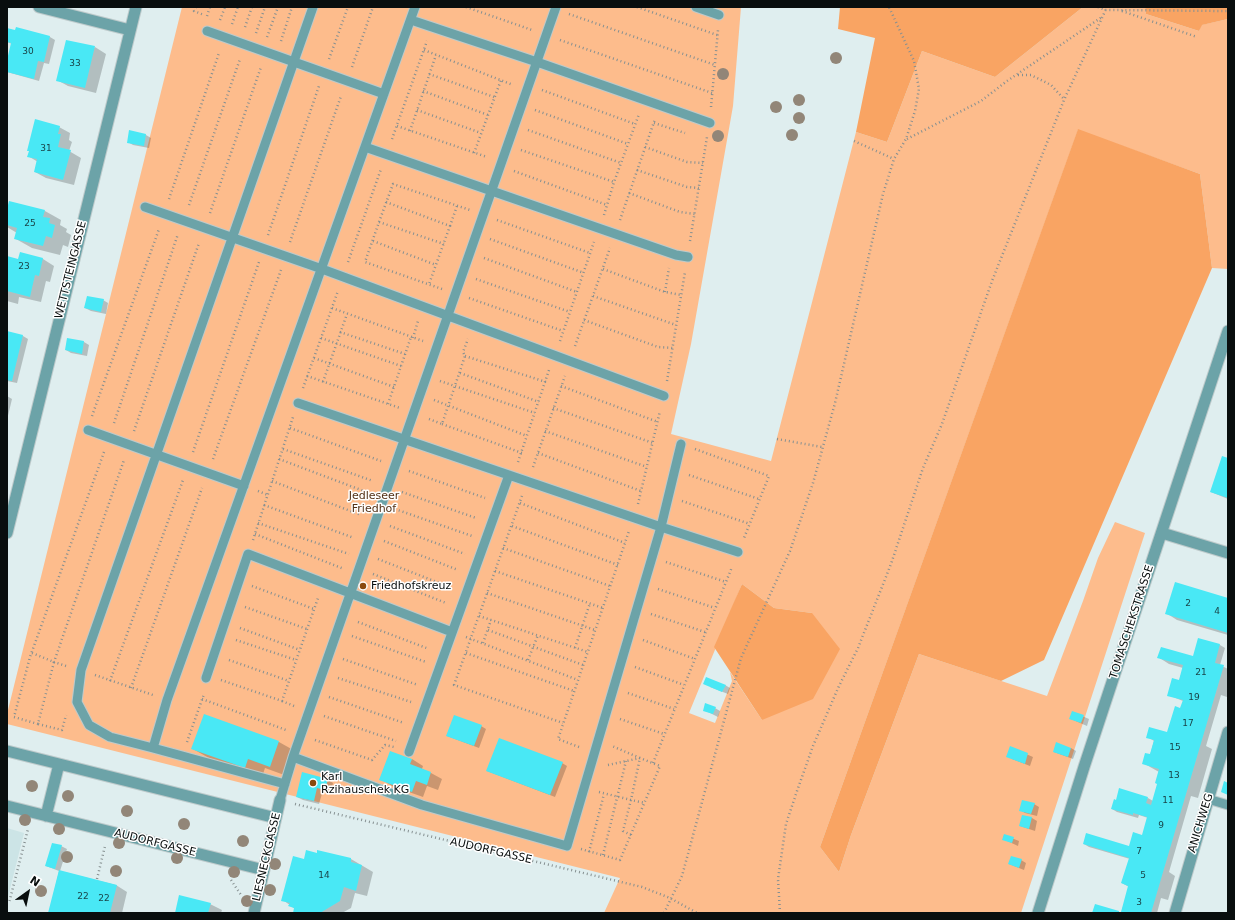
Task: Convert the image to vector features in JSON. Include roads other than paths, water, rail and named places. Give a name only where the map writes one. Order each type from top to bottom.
[{"type":"street","points":[[39,7],[130,30]]},
{"type":"street","name":"WETTSTEINGASSE","points":[[7,533],[136,7]]},
{"type":"street","name":"TOMASCHEKSTRASSE","points":[[1038,913],[1084,767],[1228,331]]},
{"type":"street","points":[[1162,533],[1228,553]]},
{"type":"street","name":"ANICHWEG","points":[[1174,913],[1228,732]]},
{"type":"street","points":[[7,751],[276,818]]},
{"type":"street","points":[[46,816],[59,764]]},
{"type":"street","name":"LIESNECKGASSE","points":[[254,913],[280,800]]},
{"type":"street","name":"AUDORFGASSE","points":[[7,806],[264,870]]},
{"type":"lane","points":[[284,784],[110,737],[89,725],[77,702],[81,670],[313,7]]},
{"type":"lane","points":[[153,748],[167,700],[416,7]]},
{"type":"lane","points":[[696,7],[719,15]]},
{"type":"lane","points":[[280,800],[293,757],[350,593],[556,8]]},
{"type":"lane","points":[[411,20],[537,62],[710,123]]},
{"type":"lane","points":[[207,31],[384,94]]},
{"type":"lane","points":[[365,147],[672,254],[688,257]]},
{"type":"lane","points":[[145,207],[322,268],[473,326],[664,396]]},
{"type":"lane","points":[[298,403],[738,552]]},
{"type":"lane","points":[[88,430],[244,486]]},
{"type":"lane","points":[[293,757],[422,805],[567,846],[661,527],[681,444]]},
{"type":"lane","points":[[409,752],[485,541],[511,476]]},
{"type":"lane","points":[[206,676],[248,554],[452,632]]},
{"type":"lane","points":[[1208,799],[1228,805]]},
{"type":"place","name":"Friedhofskreuz","points":[[363,586]]},
{"type":"place","name":"Karl Rzihauschek KG","points":[[313,783]]},
{"type":"park label","name":"Jedleseer Friedhof","points":[[374,502]]}]
